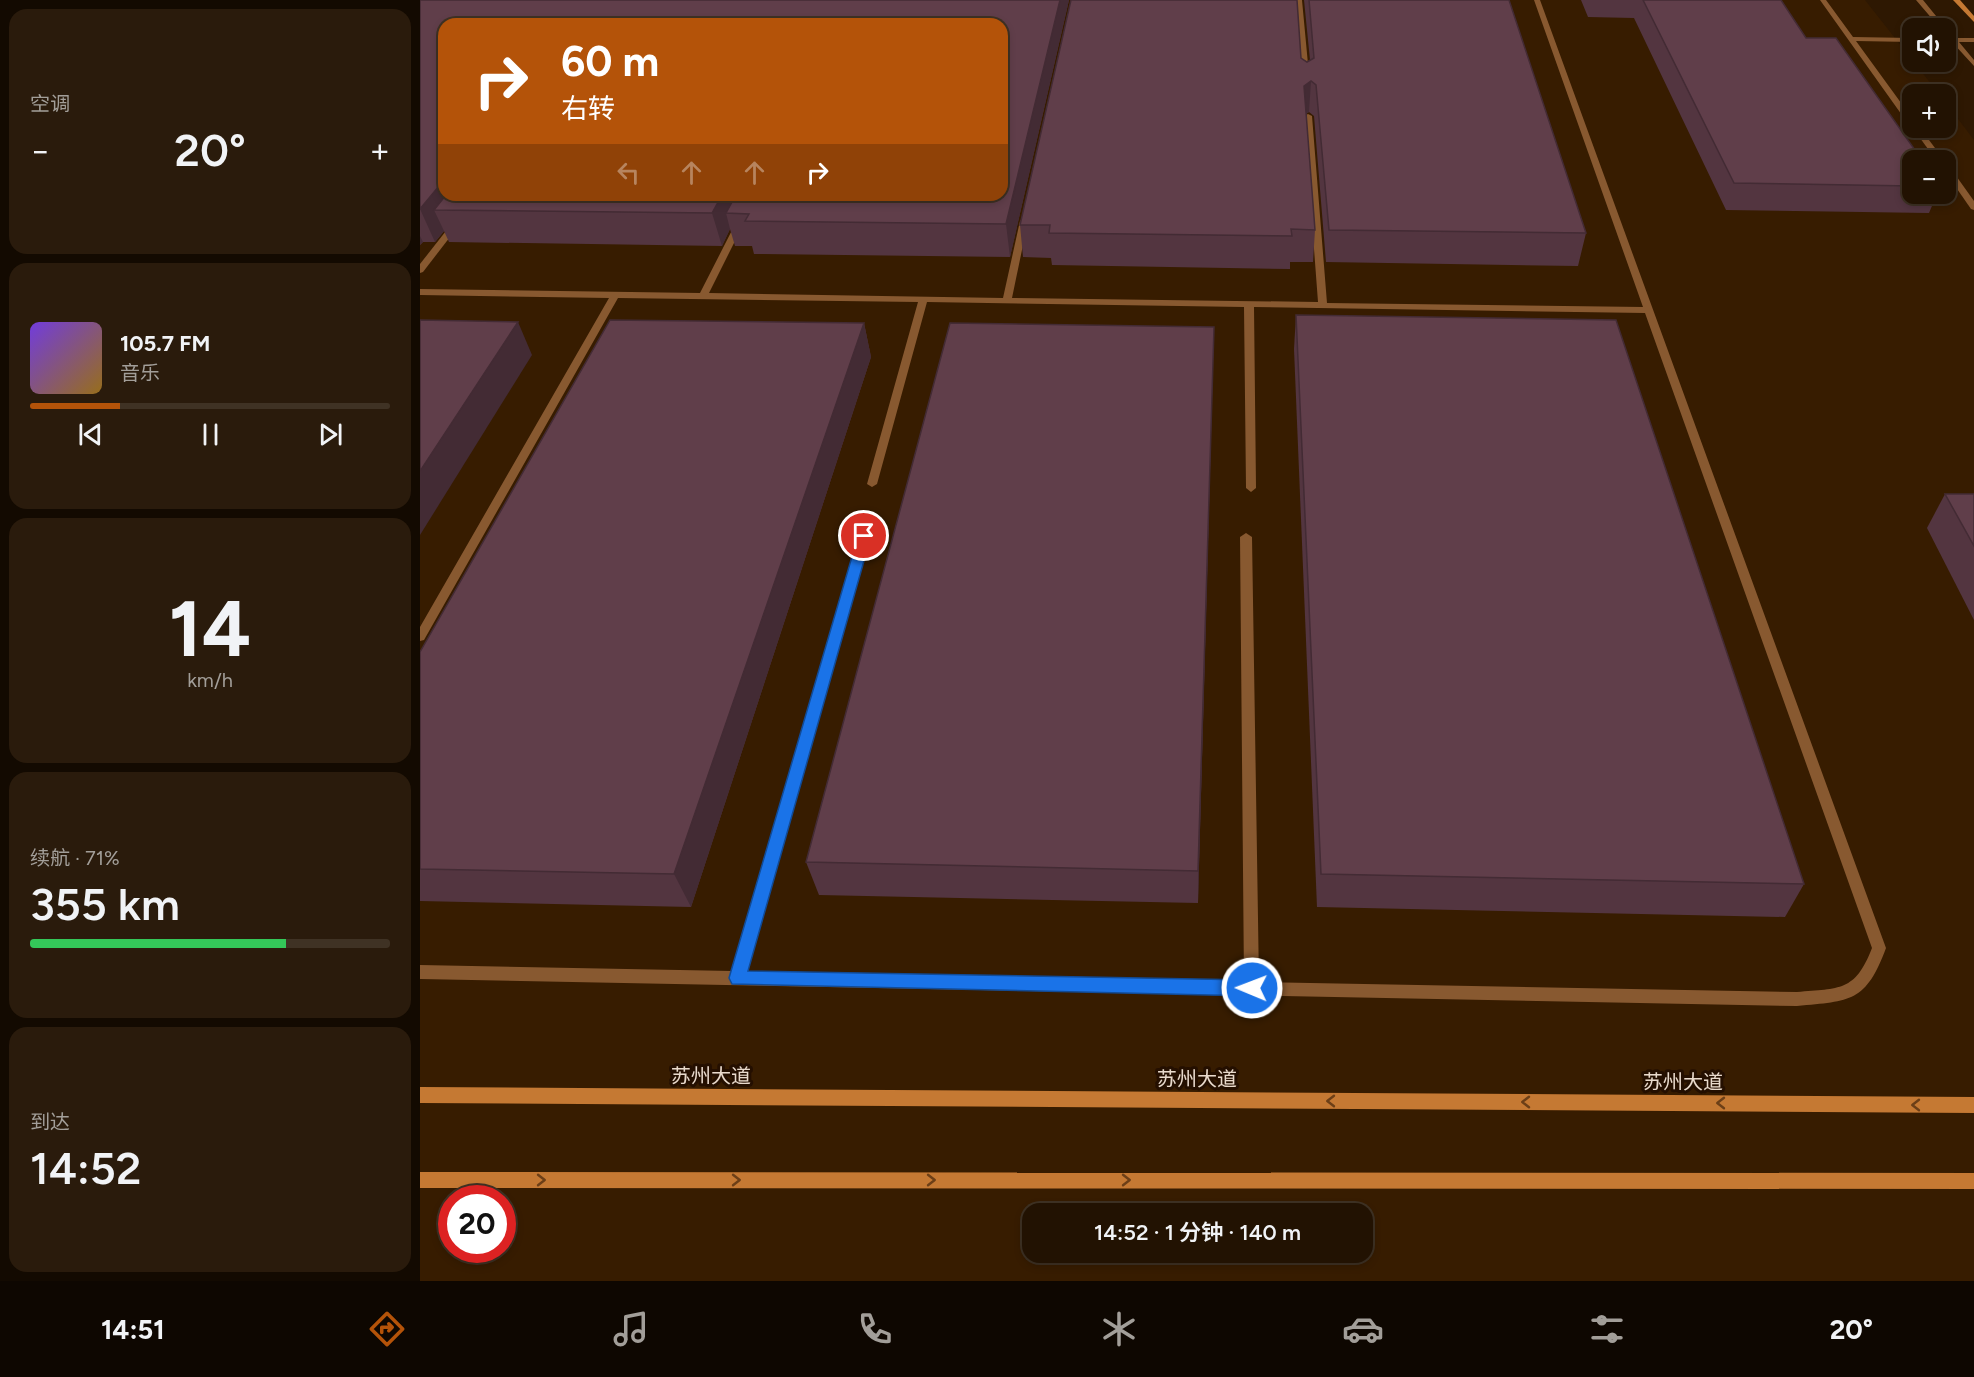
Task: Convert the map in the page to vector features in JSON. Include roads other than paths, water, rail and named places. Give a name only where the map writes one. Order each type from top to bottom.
[{"type":"street","points":[[1956,0],[1974,20]]},
{"type":"street","name":"苏州大道","points":[[420,1095],[1974,1105]]},
{"type":"street","points":[[420,1180],[1974,1181]]},
{"type":"lane","points":[[1299,0],[1306,88]]},
{"type":"lane","points":[[420,972],[1797,999],[1851,993],[1870,973],[1879,948],[1537,0]]},
{"type":"lane","points":[[1823,0],[1902,109]]},
{"type":"lane","points":[[1919,0],[1934,18]]},
{"type":"lane","points":[[1851,39],[1902,40]]},
{"type":"lane","points":[[1956,40],[1974,40]]},
{"type":"lane","points":[[1956,47],[1974,64]]},
{"type":"lane","points":[[1308,116],[1323,305]]},
{"type":"lane","points":[[1956,182],[1974,207]]},
{"type":"lane","points":[[703,296],[751,201]]},
{"type":"lane","points":[[1006,300],[1027,209]]},
{"type":"lane","points":[[420,270],[464,214]]},
{"type":"lane","points":[[420,292],[1649,310]]},
{"type":"lane","points":[[420,637],[616,294]]},
{"type":"lane","points":[[872,484],[923,299]]},
{"type":"lane","points":[[1250,304],[1251,488]]},
{"type":"lane","points":[[738,978],[864,536]]},
{"type":"lane","points":[[1246,537],[1252,988]]}]
